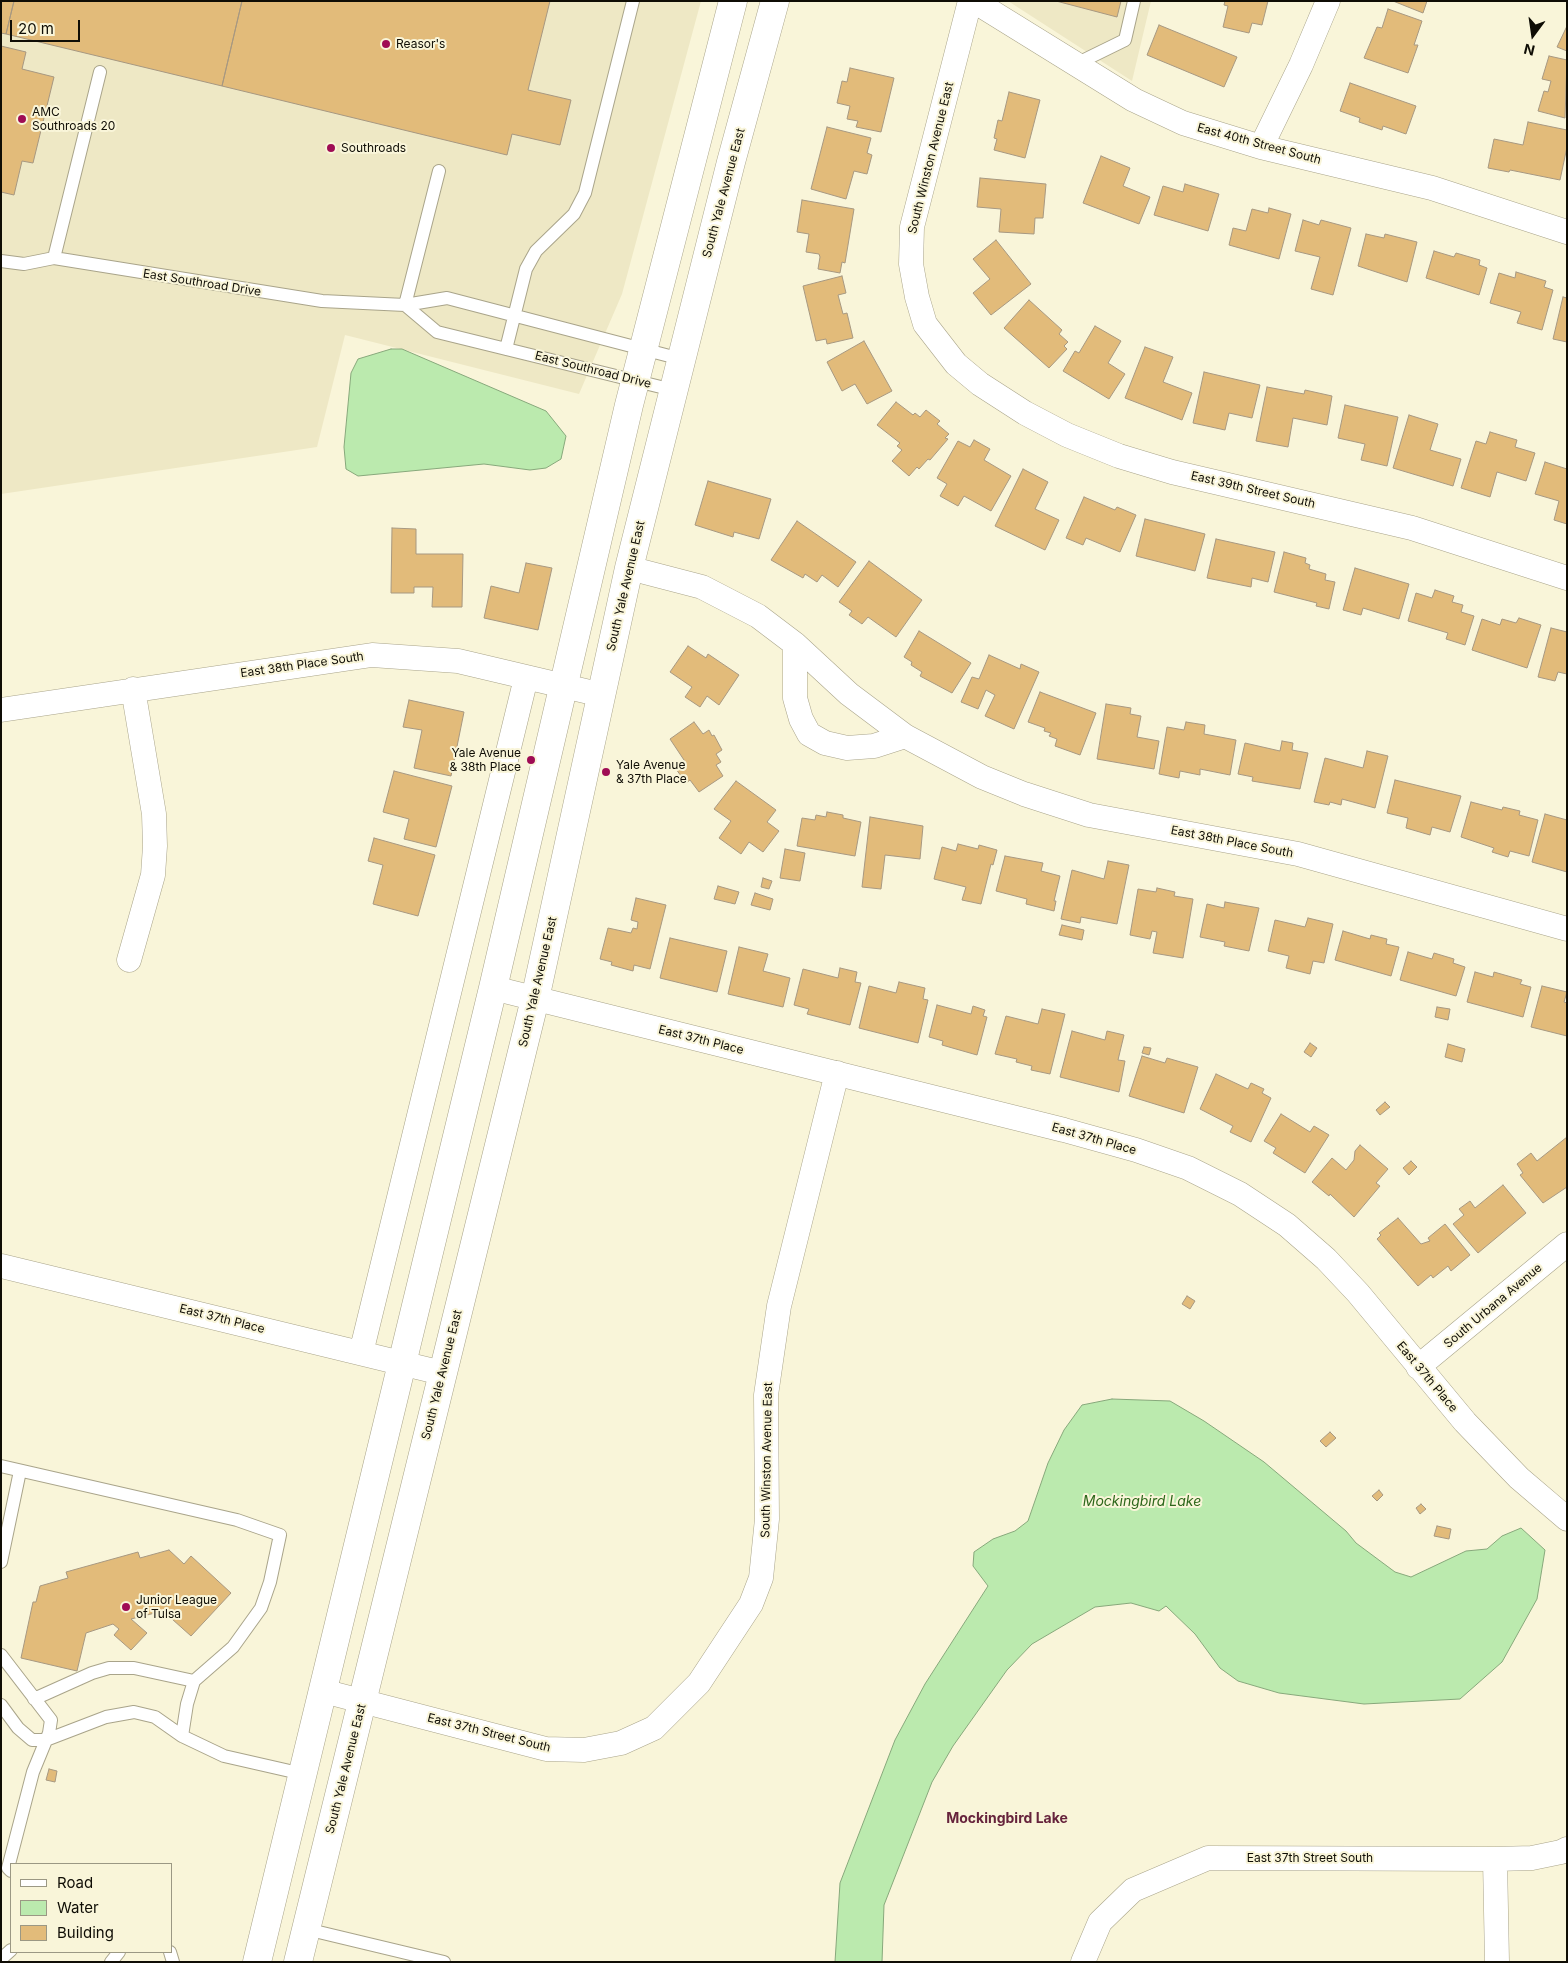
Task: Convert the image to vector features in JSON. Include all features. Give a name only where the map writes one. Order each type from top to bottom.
[{"type":"main road","points":[[257,1962],[493,988],[635,380],[733,1]]},
{"type":"main road","name":"South Yale Avenue East","points":[[298,1962],[535,999],[629,568],[673,390],[775,1]]},
{"type":"street","name":"South Winston Avenue East","points":[[956,364],[925,324],[917,297],[911,264],[912,227],[970,1]]},
{"type":"street","name":"East 40th Street South","points":[[974,1],[1074,65],[1134,100],[1183,123],[1261,146],[1432,188],[1567,232]]},
{"type":"street","points":[[1261,146],[1301,65],[1328,1]]},
{"type":"street","name":"East 39th Street South","points":[[956,364],[980,384],[1025,413],[1068,435],[1119,456],[1172,472],[1308,502],[1412,528],[1567,578]]},
{"type":"street","name":"East 38th Place South","points":[[629,568],[702,587],[730,600],[766,621],[795,644],[849,694],[905,736],[982,778],[1024,794],[1090,815],[1298,854],[1567,929]]},
{"type":"street","points":[[795,644],[795,698],[801,719],[809,734],[825,743],[847,748],[874,746],[905,736]]},
{"type":"street","name":"East 38th Place South","points":[[1,710],[372,655],[458,661],[602,695]]},
{"type":"street","points":[[361,1353],[526,678]]},
{"type":"street","points":[[129,960],[153,876],[155,846],[154,814],[133,689]]},
{"type":"street","name":"East 37th Place","points":[[493,988],[837,1073],[1136,1150],[1188,1168],[1231,1190],[1287,1225],[1326,1260],[1358,1293],[1465,1422],[1519,1478],[1567,1518]]},
{"type":"street","name":"South Winston Avenue East","points":[[654,1728],[699,1683],[751,1604],[761,1578],[767,1519],[766,1395],[779,1306],[837,1073]]},
{"type":"street","name":"South Urbana Avenue","points":[[1418,1367],[1567,1244]]},
{"type":"street","name":"East 37th Place","points":[[1,1266],[442,1374]]},
{"type":"street","name":"East 37th Street South","points":[[323,1691],[546,1749],[584,1750],[621,1743],[654,1728]]},
{"type":"street","name":"East 37th Street South","points":[[1084,1962],[1100,1922],[1133,1890],[1208,1858],[1495,1859],[1532,1858],[1567,1849]]},
{"type":"street","points":[[1495,1859],[1497,1962]]},
{"type":"lane","points":[[506,348],[526,269],[536,251],[574,214],[585,193],[633,1]]},
{"type":"lane","points":[[1074,65],[1125,40],[1134,1]]},
{"type":"lane","points":[[54,258],[100,72]]},
{"type":"lane","points":[[405,305],[439,172]]},
{"type":"lane","name":"East Southroad Drive","points":[[1,261],[24,264],[54,258],[316,300],[405,305],[447,298],[681,360]]},
{"type":"lane","name":"East Southroad Drive","points":[[405,305],[437,332],[673,390]]},
{"type":"lane","points":[[1,1466],[238,1520],[280,1535],[270,1582],[261,1608],[233,1647],[194,1681],[187,1704],[182,1736]]},
{"type":"lane","points":[[1,1562],[20,1471]]},
{"type":"lane","points":[[1,1654],[51,1720],[46,1740],[33,1772],[7,1870]]},
{"type":"lane","points":[[34,1698],[92,1673],[109,1668],[134,1668],[194,1681]]},
{"type":"lane","points":[[1,1705],[18,1728],[32,1740],[46,1740],[106,1717],[134,1712],[155,1718],[182,1736],[224,1756],[303,1774]]},
{"type":"lane","points":[[306,1929],[444,1962]]},
{"type":"shaded area","name":"Southroads","points":[[1,1],[701,1],[622,294],[579,394],[345,335],[317,447],[1,494]]},
{"type":"shaded area","points":[[1008,1],[1151,1],[1132,81]]},
{"type":"water","points":[[391,349],[402,349],[546,411],[566,436],[561,459],[546,468],[530,470],[484,464],[358,476],[346,469],[344,447],[351,373],[358,359]]},
{"type":"water","name":"Mockingbird Lake","points":[[1112,1399],[1170,1401],[1204,1421],[1264,1462],[1346,1531],[1356,1543],[1395,1572],[1411,1577],[1466,1551],[1487,1549],[1502,1536],[1521,1528],[1545,1550],[1537,1599],[1502,1662],[1460,1699],[1364,1704],[1279,1693],[1238,1681],[1220,1668],[1195,1634],[1166,1606],[1159,1611],[1131,1603],[1095,1607],[1032,1644],[1007,1670],[953,1746],[932,1782],[884,1905],[882,1962],[835,1962],[840,1883],[895,1740],[925,1684],[988,1586],[973,1566],[974,1552],[993,1539],[1015,1531],[1028,1521],[1048,1463],[1064,1430],[1082,1405]]},
{"type":"building","points":[[1,1],[14,1],[6,34],[1,33]]},
{"type":"building","points":[[14,1],[242,1],[222,86],[6,34]]},
{"type":"building","name":"Reasor's","points":[[242,1],[550,1],[528,90],[571,100],[560,145],[512,134],[507,155],[222,86]]},
{"type":"building","points":[[1056,1],[1121,1],[1117,17]]},
{"type":"building","points":[[1225,1],[1268,1],[1262,25],[1252,23],[1249,33],[1223,27],[1228,6],[1224,5]]},
{"type":"building","points":[[1393,1],[1427,1],[1423,13]]},
{"type":"building","points":[[1388,9],[1422,21],[1414,45],[1418,45],[1408,73],[1364,58],[1377,27],[1382,28]]},
{"type":"building","points":[[1159,25],[1237,57],[1224,87],[1147,55]]},
{"type":"building","points":[[1567,26],[1567,51],[1557,47]]},
{"type":"building","name":"AMC Southroads 20","points":[[1,46],[26,52],[22,69],[54,77],[33,163],[22,161],[14,195],[1,192]]},
{"type":"building","points":[[1549,56],[1567,60],[1565,118],[1538,111],[1544,91],[1548,92],[1551,81],[1542,79]]},
{"type":"building","points":[[850,68],[894,78],[881,132],[856,127],[858,121],[847,119],[850,106],[837,103],[842,81],[847,82]]},
{"type":"building","points":[[1350,83],[1416,106],[1406,134],[1383,126],[1382,130],[1359,122],[1360,118],[1340,111]]},
{"type":"building","points":[[1009,92],[1040,100],[1025,158],[994,150],[997,139],[994,138],[998,120],[1002,121]]},
{"type":"building","points":[[1528,122],[1567,130],[1567,147],[1560,180],[1510,170],[1509,172],[1488,168],[1494,139],[1523,145]]},
{"type":"building","points":[[827,127],[871,138],[867,153],[872,155],[867,174],[854,171],[846,199],[811,189]]},
{"type":"building","points":[[1101,156],[1130,168],[1123,186],[1150,197],[1139,224],[1083,203]]},
{"type":"building","points":[[980,178],[1046,184],[1043,218],[1035,218],[1034,234],[999,232],[1001,209],[977,207]]},
{"type":"building","points":[[1185,184],[1219,194],[1208,231],[1154,215],[1163,186],[1183,192]]},
{"type":"building","points":[[802,200],[854,209],[845,263],[842,262],[840,273],[818,269],[819,254],[806,252],[809,234],[797,232]]},
{"type":"building","points":[[1269,208],[1291,214],[1279,259],[1229,245],[1233,228],[1246,231],[1252,209],[1268,213]]},
{"type":"building","points":[[1303,220],[1319,225],[1321,220],[1351,228],[1333,295],[1311,289],[1320,257],[1295,251]]},
{"type":"building","points":[[1366,234],[1384,238],[1385,234],[1417,242],[1407,282],[1358,266]]},
{"type":"building","points":[[996,240],[1031,284],[991,315],[973,293],[990,279],[973,259]]},
{"type":"building","points":[[1434,251],[1454,257],[1456,253],[1480,260],[1479,265],[1487,268],[1479,295],[1426,278]]},
{"type":"building","points":[[1516,272],[1546,281],[1544,287],[1553,290],[1542,330],[1517,323],[1521,312],[1490,303],[1499,273],[1515,278]]},
{"type":"building","points":[[842,276],[846,293],[838,295],[843,314],[847,313],[853,338],[827,344],[826,339],[816,341],[803,286]]},
{"type":"building","points":[[1563,297],[1567,298],[1567,342],[1553,339]]},
{"type":"building","points":[[1029,300],[1062,330],[1059,334],[1068,342],[1064,346],[1067,349],[1049,368],[1004,328]]},
{"type":"building","points":[[1095,326],[1121,341],[1108,363],[1125,374],[1109,399],[1063,371],[1075,351],[1079,353]]},
{"type":"building","points":[[864,341],[892,391],[867,404],[855,384],[842,391],[827,362]]},
{"type":"building","points":[[1145,347],[1173,357],[1163,382],[1192,393],[1182,420],[1125,398]]},
{"type":"building","points":[[1204,372],[1260,385],[1252,418],[1229,413],[1225,430],[1193,423]]},
{"type":"building","points":[[1267,387],[1304,394],[1305,390],[1332,396],[1327,425],[1293,418],[1288,447],[1256,441]]},
{"type":"building","points":[[896,402],[913,415],[915,413],[920,417],[926,410],[940,421],[937,424],[949,434],[945,438],[948,439],[930,460],[928,459],[919,469],[917,467],[909,476],[892,461],[902,450],[897,446],[900,443],[877,425]]},
{"type":"building","points":[[1345,405],[1398,417],[1387,466],[1361,460],[1365,444],[1338,438]]},
{"type":"building","points":[[1409,415],[1438,424],[1430,450],[1461,459],[1453,486],[1393,468]]},
{"type":"building","points":[[1490,432],[1517,440],[1515,447],[1535,453],[1526,481],[1497,472],[1490,497],[1461,488],[1476,441],[1486,444]]},
{"type":"building","points":[[974,440],[990,449],[984,460],[1011,476],[991,511],[964,496],[958,506],[940,496],[947,484],[937,478],[958,441],[970,447]]},
{"type":"building","points":[[1545,462],[1567,469],[1567,524],[1554,520],[1559,501],[1535,494]]},
{"type":"building","points":[[1023,469],[1048,482],[1035,509],[1059,520],[1045,550],[995,526]]},
{"type":"building","points":[[708,481],[771,499],[759,539],[734,532],[733,537],[695,525]]},
{"type":"building","points":[[1084,497],[1115,510],[1117,507],[1136,515],[1120,552],[1086,538],[1083,545],[1066,538]]},
{"type":"building","points":[[1145,519],[1205,534],[1195,571],[1136,556]]},
{"type":"building","points":[[797,521],[856,562],[838,587],[822,575],[817,582],[805,574],[803,578],[771,560]]},
{"type":"building","points":[[392,528],[416,529],[416,554],[463,554],[462,607],[432,607],[433,587],[414,587],[414,593],[391,593]]},
{"type":"building","points":[[1216,539],[1275,552],[1268,582],[1252,578],[1251,587],[1207,578]]},
{"type":"building","points":[[1284,552],[1306,558],[1305,563],[1310,565],[1309,569],[1326,574],[1325,580],[1335,582],[1329,609],[1316,606],[1317,603],[1274,592]]},
{"type":"building","points":[[869,561],[922,600],[896,637],[868,617],[862,624],[849,615],[852,611],[839,602]]},
{"type":"building","points":[[526,563],[552,568],[538,630],[484,618],[491,586],[519,593]]},
{"type":"building","points":[[1355,568],[1409,584],[1399,619],[1363,608],[1361,615],[1343,610]]},
{"type":"building","points":[[1435,590],[1454,596],[1452,602],[1463,605],[1461,612],[1474,616],[1465,645],[1446,639],[1448,633],[1408,621],[1416,593],[1432,598]]},
{"type":"building","points":[[1519,618],[1541,625],[1527,668],[1472,650],[1482,619],[1500,625],[1502,619],[1516,623]]},
{"type":"building","points":[[1551,628],[1567,632],[1567,674],[1558,672],[1555,681],[1538,677]]},
{"type":"building","points":[[919,631],[971,663],[952,693],[920,676],[922,672],[911,665],[912,662],[904,657]]},
{"type":"building","points":[[688,646],[706,658],[708,654],[739,675],[719,705],[707,696],[700,707],[685,697],[692,687],[670,672]]},
{"type":"building","points":[[989,655],[1020,669],[1021,664],[1039,672],[1014,729],[985,716],[995,695],[986,690],[978,709],[961,702],[972,677],[979,679]]},
{"type":"building","points":[[1040,692],[1096,713],[1080,755],[1055,746],[1057,739],[1049,736],[1051,733],[1044,731],[1045,728],[1028,722]]},
{"type":"building","points":[[409,700],[464,712],[451,776],[414,768],[422,730],[403,727]]},
{"type":"building","points":[[1106,704],[1131,708],[1130,714],[1141,716],[1137,737],[1159,741],[1154,769],[1097,759]]},
{"type":"building","points":[[694,722],[703,734],[709,730],[712,736],[714,735],[722,750],[716,754],[721,762],[716,765],[723,776],[699,792],[690,780],[686,783],[676,769],[686,763],[670,739]]},
{"type":"building","points":[[1186,722],[1205,725],[1204,734],[1236,740],[1230,775],[1200,769],[1200,775],[1180,771],[1179,778],[1159,774],[1167,727],[1184,730]]},
{"type":"building","points":[[1282,741],[1293,743],[1292,750],[1308,753],[1300,789],[1252,781],[1253,777],[1238,774],[1245,743],[1280,751]]},
{"type":"building","points":[[1367,751],[1388,756],[1375,808],[1342,799],[1341,805],[1330,802],[1329,805],[1314,802],[1325,758],[1363,768]]},
{"type":"building","points":[[394,771],[452,786],[436,847],[404,839],[409,819],[383,812]]},
{"type":"building","points":[[1395,780],[1461,796],[1450,832],[1432,827],[1430,835],[1406,828],[1408,818],[1387,813]]},
{"type":"building","points":[[736,781],[776,810],[767,822],[779,831],[763,852],[749,842],[741,854],[719,838],[731,821],[714,809]]},
{"type":"building","points":[[1471,802],[1502,810],[1503,807],[1520,811],[1519,815],[1538,820],[1529,856],[1510,851],[1508,857],[1492,852],[1494,848],[1461,837]]},
{"type":"building","points":[[827,812],[843,815],[843,818],[861,822],[855,856],[797,846],[802,818],[815,820],[816,815],[826,817]]},
{"type":"building","points":[[1545,814],[1567,820],[1567,872],[1532,862]]},
{"type":"building","points":[[870,817],[923,826],[920,859],[885,855],[881,889],[862,887]]},
{"type":"building","points":[[374,838],[435,855],[418,916],[373,904],[383,865],[368,861]]},
{"type":"building","points":[[958,844],[978,849],[979,845],[997,850],[993,865],[991,864],[981,904],[962,900],[966,887],[934,879],[942,847],[956,851]]},
{"type":"building","points":[[785,849],[805,853],[800,881],[780,878]]},
{"type":"building","points":[[1005,856],[1043,863],[1041,871],[1060,876],[1054,901],[1056,901],[1054,911],[1026,904],[1027,899],[996,891]]},
{"type":"building","points":[[1108,861],[1129,865],[1117,924],[1081,917],[1080,923],[1061,919],[1072,870],[1104,879]]},
{"type":"building","points":[[763,878],[772,881],[769,889],[761,887]]},
{"type":"building","points":[[718,886],[739,892],[735,904],[714,899]]},
{"type":"building","points":[[1157,888],[1175,892],[1174,896],[1193,899],[1183,958],[1153,953],[1157,932],[1152,931],[1150,939],[1130,935],[1138,889],[1156,892]]},
{"type":"building","points":[[755,893],[773,899],[770,910],[751,905]]},
{"type":"building","points":[[636,898],[666,905],[650,969],[634,965],[633,971],[611,965],[612,962],[600,959],[608,928],[631,933],[633,928],[637,929],[638,922],[631,920]]},
{"type":"building","points":[[1225,902],[1259,908],[1249,951],[1224,946],[1225,942],[1200,937],[1207,904],[1224,908]]},
{"type":"building","points":[[1308,918],[1333,924],[1324,963],[1313,961],[1310,974],[1286,968],[1289,956],[1268,951],[1275,920],[1305,927]]},
{"type":"building","points":[[1062,925],[1084,930],[1082,940],[1059,935]]},
{"type":"building","points":[[1343,931],[1370,939],[1371,935],[1387,939],[1386,944],[1399,947],[1391,976],[1335,960]]},
{"type":"building","points":[[670,938],[727,951],[717,992],[660,978]]},
{"type":"building","points":[[739,947],[768,954],[763,971],[790,978],[783,1007],[728,994]]},
{"type":"building","points":[[1408,952],[1432,959],[1434,953],[1454,959],[1453,963],[1465,967],[1456,996],[1400,980]]},
{"type":"building","points":[[840,968],[857,972],[855,982],[861,983],[850,1025],[807,1014],[809,1009],[794,1005],[803,969],[838,978]]},
{"type":"building","points":[[1475,972],[1493,977],[1494,972],[1522,980],[1520,984],[1531,987],[1523,1017],[1467,1002]]},
{"type":"building","points":[[899,982],[925,988],[923,999],[928,1000],[918,1043],[859,1028],[869,986],[896,993]]},
{"type":"building","points":[[1542,986],[1567,992],[1564,1002],[1567,1003],[1567,1036],[1531,1027]]},
{"type":"building","points":[[937,1005],[971,1014],[973,1006],[985,1010],[983,1016],[987,1017],[977,1055],[942,1045],[943,1041],[929,1037]]},
{"type":"building","points":[[1437,1007],[1450,1009],[1448,1020],[1435,1017]]},
{"type":"building","points":[[1042,1009],[1065,1014],[1050,1074],[1031,1070],[1032,1066],[1016,1062],[1017,1059],[995,1054],[1006,1016],[1038,1024]]},
{"type":"building","points":[[1072,1031],[1105,1040],[1107,1031],[1124,1035],[1118,1060],[1125,1061],[1119,1092],[1060,1077]]},
{"type":"building","points":[[1310,1043],[1317,1048],[1311,1057],[1304,1052]]},
{"type":"building","points":[[1448,1044],[1465,1049],[1462,1062],[1445,1057]]},
{"type":"building","points":[[1144,1047],[1151,1048],[1149,1055],[1142,1053]]},
{"type":"building","points":[[1142,1056],[1165,1063],[1167,1058],[1198,1067],[1184,1113],[1129,1096]]},
{"type":"building","points":[[1216,1074],[1248,1089],[1251,1083],[1264,1089],[1262,1093],[1271,1098],[1251,1142],[1230,1132],[1233,1126],[1200,1109]]},
{"type":"building","points":[[1385,1102],[1390,1107],[1380,1115],[1376,1110]]},
{"type":"building","points":[[1281,1114],[1310,1132],[1314,1126],[1329,1135],[1305,1173],[1273,1153],[1276,1148],[1264,1141]]},
{"type":"building","points":[[1567,1137],[1567,1187],[1543,1203],[1520,1175],[1523,1173],[1517,1164],[1531,1153],[1537,1161]]},
{"type":"building","points":[[1360,1145],[1388,1169],[1376,1183],[1380,1186],[1354,1217],[1330,1194],[1329,1196],[1312,1182],[1332,1158],[1346,1170],[1354,1160],[1355,1151]]},
{"type":"building","points":[[1411,1161],[1417,1167],[1409,1175],[1403,1168]]},
{"type":"building","points":[[1503,1185],[1526,1213],[1478,1253],[1453,1224],[1464,1215],[1459,1209],[1470,1201],[1475,1208]]},
{"type":"building","points":[[1398,1218],[1421,1244],[1430,1241],[1428,1238],[1445,1224],[1470,1255],[1451,1271],[1448,1266],[1433,1278],[1431,1275],[1418,1286],[1377,1239],[1381,1235],[1379,1233]]},
{"type":"building","points":[[1187,1296],[1195,1301],[1190,1309],[1182,1304]]},
{"type":"building","points":[[1330,1432],[1336,1438],[1326,1447],[1320,1441]]},
{"type":"building","points":[[1379,1490],[1383,1495],[1377,1501],[1372,1496]]},
{"type":"building","points":[[1421,1504],[1426,1509],[1420,1514],[1416,1508]]},
{"type":"building","points":[[1437,1526],[1451,1529],[1449,1539],[1434,1536]]},
{"type":"building","name":"Junior League of Tulsa","points":[[169,1550],[184,1564],[191,1556],[231,1593],[191,1636],[163,1611],[131,1619],[147,1633],[131,1650],[114,1635],[119,1629],[113,1624],[86,1633],[77,1671],[21,1658],[33,1602],[36,1602],[40,1586],[68,1578],[66,1572],[138,1552],[140,1558]]},
{"type":"building","points":[[49,1769],[57,1771],[55,1782],[46,1780]]},
{"type":"place","name":"Reasor's","points":[[386,44]]},
{"type":"place","name":"AMC Southroads 20","points":[[22,119]]},
{"type":"place","name":"Southroads","points":[[331,148]]},
{"type":"place","name":"Yale Avenue & 38th Place","points":[[531,760]]},
{"type":"place","name":"Yale Avenue & 37th Place","points":[[606,772]]},
{"type":"place","name":"Junior League of Tulsa","points":[[126,1607]]},
{"type":"district","name":"Mockingbird Lake","points":[[1007,1819]]}]
